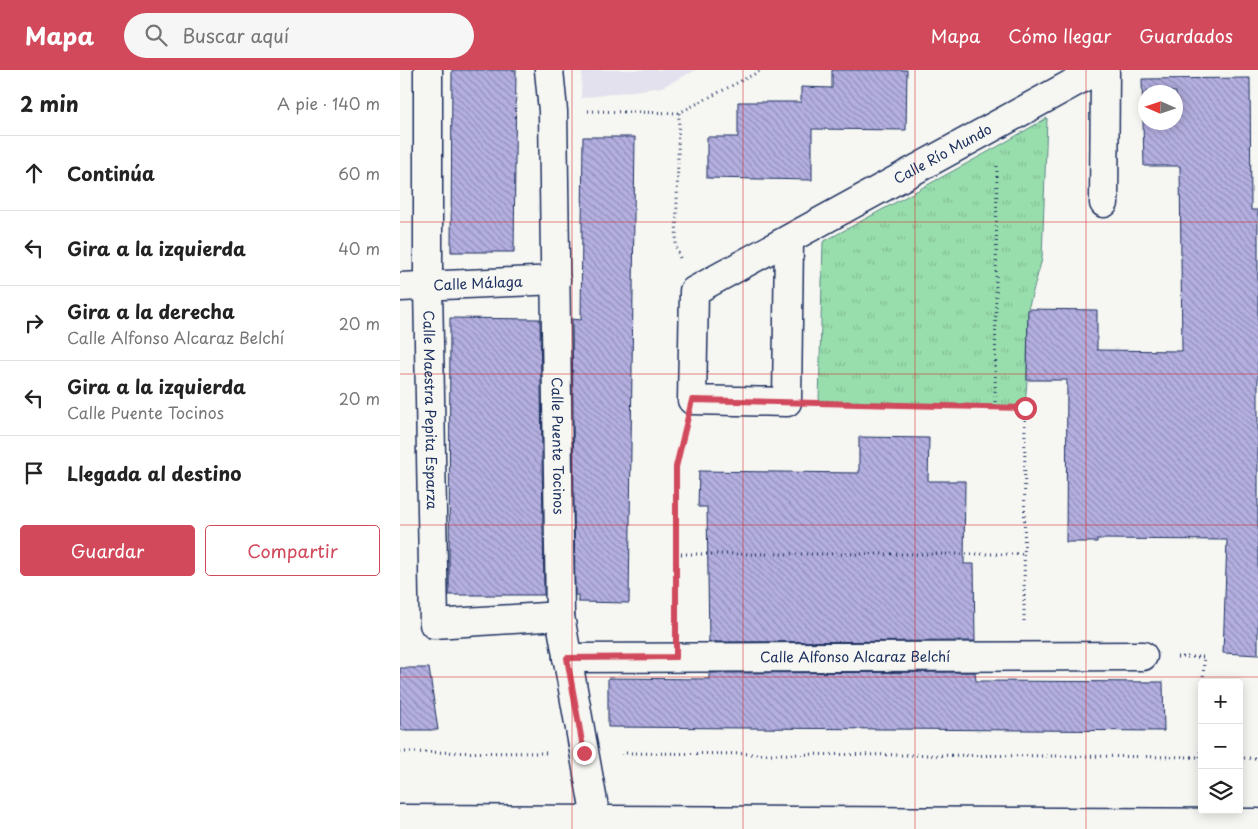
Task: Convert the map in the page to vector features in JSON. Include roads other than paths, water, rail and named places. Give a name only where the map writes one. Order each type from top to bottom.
[{"type":"street","name":"Calle Maestra Pepita Esparza","points":[[428,70],[428,286],[434,624],[560,616]]},
{"type":"street","name":"Calle Puente Tocinos","points":[[549,70],[553,111],[560,616],[596,820]]},
{"type":"street","name":"Calle Río Mundo","points":[[789,239],[787,402],[692,400],[694,291],[1097,70]]},
{"type":"street","points":[[1104,203],[1105,70]]},
{"type":"street","name":"Calle Málaga","points":[[400,287],[556,280]]},
{"type":"street","name":"Calle Alfonso Alcaraz Belchí","points":[[567,658],[1143,656]]},
{"type":"street","points":[[400,819],[1258,823]]}]
